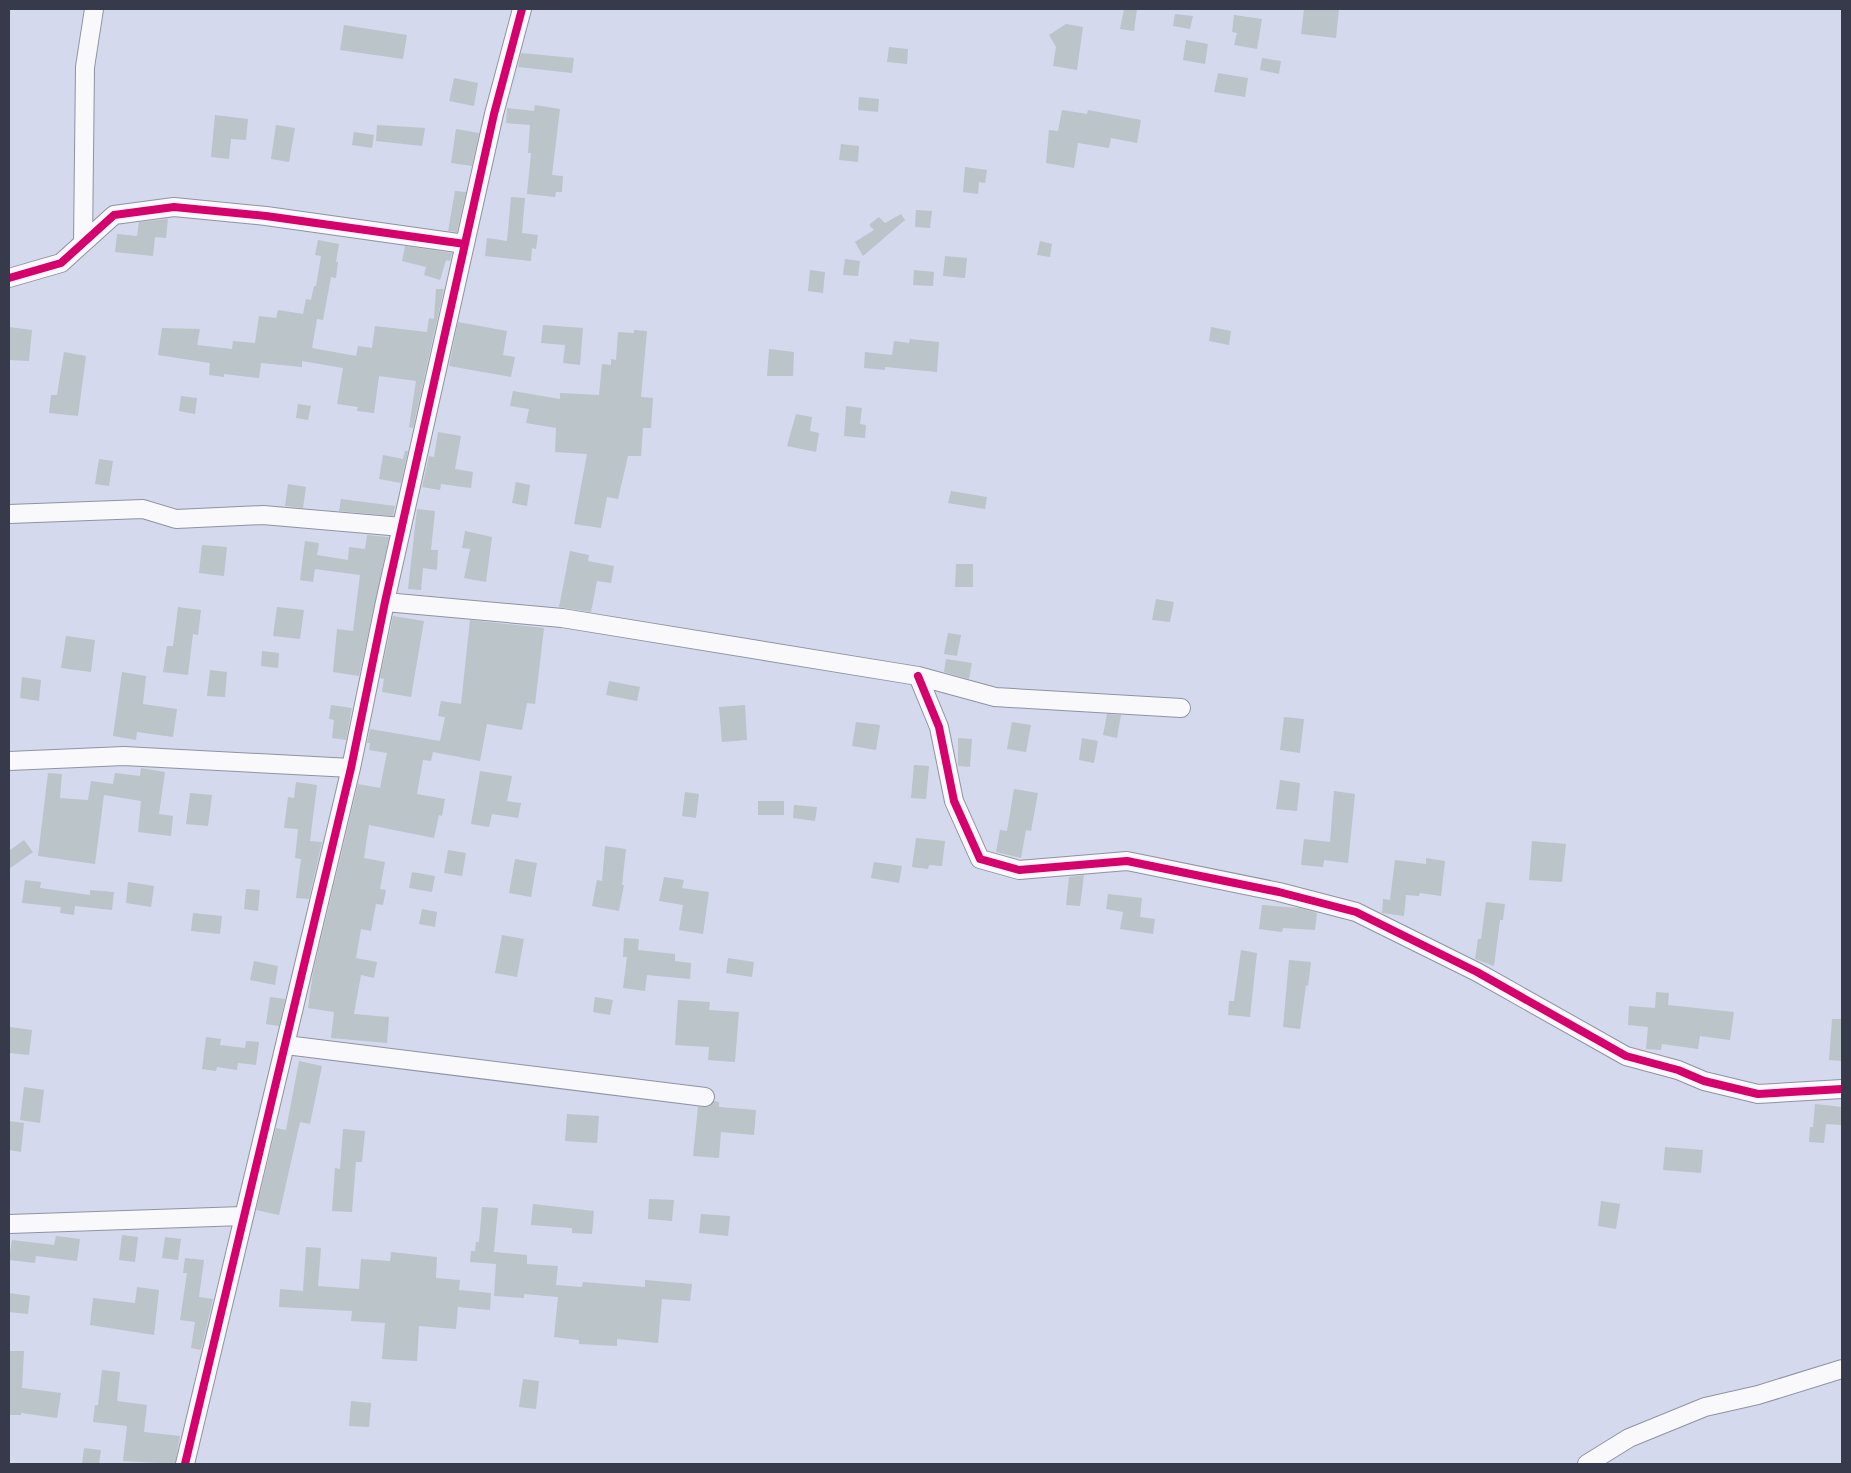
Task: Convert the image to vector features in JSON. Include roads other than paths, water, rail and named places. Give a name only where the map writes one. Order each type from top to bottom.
[{"type":"street","points":[[83,243],[85,66],[94,9]]},
{"type":"street","points":[[185,1464],[242,1216],[286,1045],[352,768],[384,602],[494,114],[522,9]]},
{"type":"street","points":[[9,278],[61,263],[114,214],[174,207],[266,216],[465,244]]},
{"type":"street","points":[[9,514],[143,509],[176,518],[263,514],[402,527]]},
{"type":"street","points":[[384,602],[562,618],[918,676],[996,697],[1180,708]]},
{"type":"street","points":[[918,676],[939,727],[954,801],[980,859],[1018,870],[1127,861],[1280,892],[1356,912],[1477,972],[1626,1056],[1678,1070],[1704,1081],[1758,1094],[1842,1089]]},
{"type":"street","points":[[9,762],[124,756],[352,768]]},
{"type":"street","points":[[286,1045],[705,1096]]},
{"type":"street","points":[[9,1224],[242,1216]]},
{"type":"street","points":[[1586,1464],[1629,1438],[1705,1407],[1758,1395],[1842,1369]]}]
